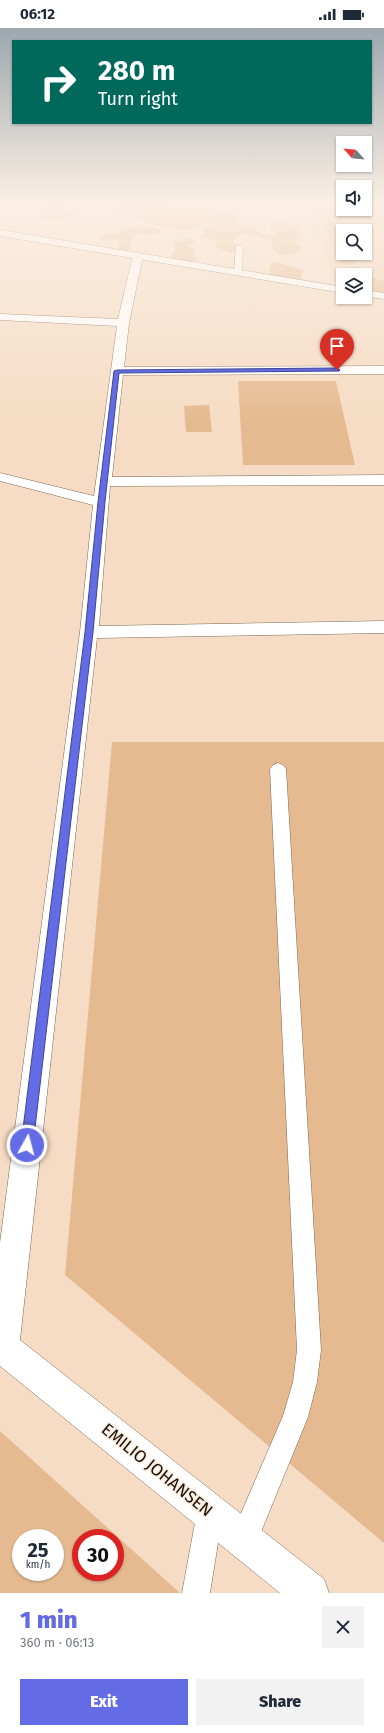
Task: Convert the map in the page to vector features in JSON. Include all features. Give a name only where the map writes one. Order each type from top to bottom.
[{"type":"street","points":[[1,1346],[89,632],[117,371],[123,323],[133,276]]},
{"type":"street","points":[[257,276],[336,289]]},
{"type":"street","points":[[372,294],[384,296]]},
{"type":"street","points":[[0,317],[123,323]]},
{"type":"street","points":[[117,371],[384,370]]},
{"type":"street","points":[[0,477],[103,492],[384,480]]},
{"type":"street","points":[[89,632],[384,627]]},
{"type":"street","name":"EMILIO JOHANSEN","points":[[1,1346],[310,1593]]},
{"type":"lane","points":[[244,1539],[295,1417],[305,1382],[309,1350],[278,769]]},
{"type":"lane","points":[[196,1593],[210,1512]]},
{"type":"shaded area","points":[[272,276],[301,276],[300,280]]},
{"type":"shaded area","points":[[333,276],[336,276],[336,285]]},
{"type":"shaded area","points":[[372,276],[384,276],[384,293],[372,282]]},
{"type":"shaded area","points":[[372,278],[384,281],[384,294],[372,293]]},
{"type":"shaded area","points":[[238,381],[336,381],[355,465],[243,465]]},
{"type":"shaded area","points":[[209,405],[212,432],[186,432],[184,406]]},
{"type":"shaded area","points":[[112,742],[384,742],[384,1543],[65,1275]]},
{"type":"shaded area","points":[[0,1431],[109,1529],[72,1529],[72,1581],[124,1581],[124,1543],[180,1593],[0,1593]]},
{"type":"route","points":[[27,1145],[89,632],[101,502],[105,482],[117,371],[337,370]]}]
